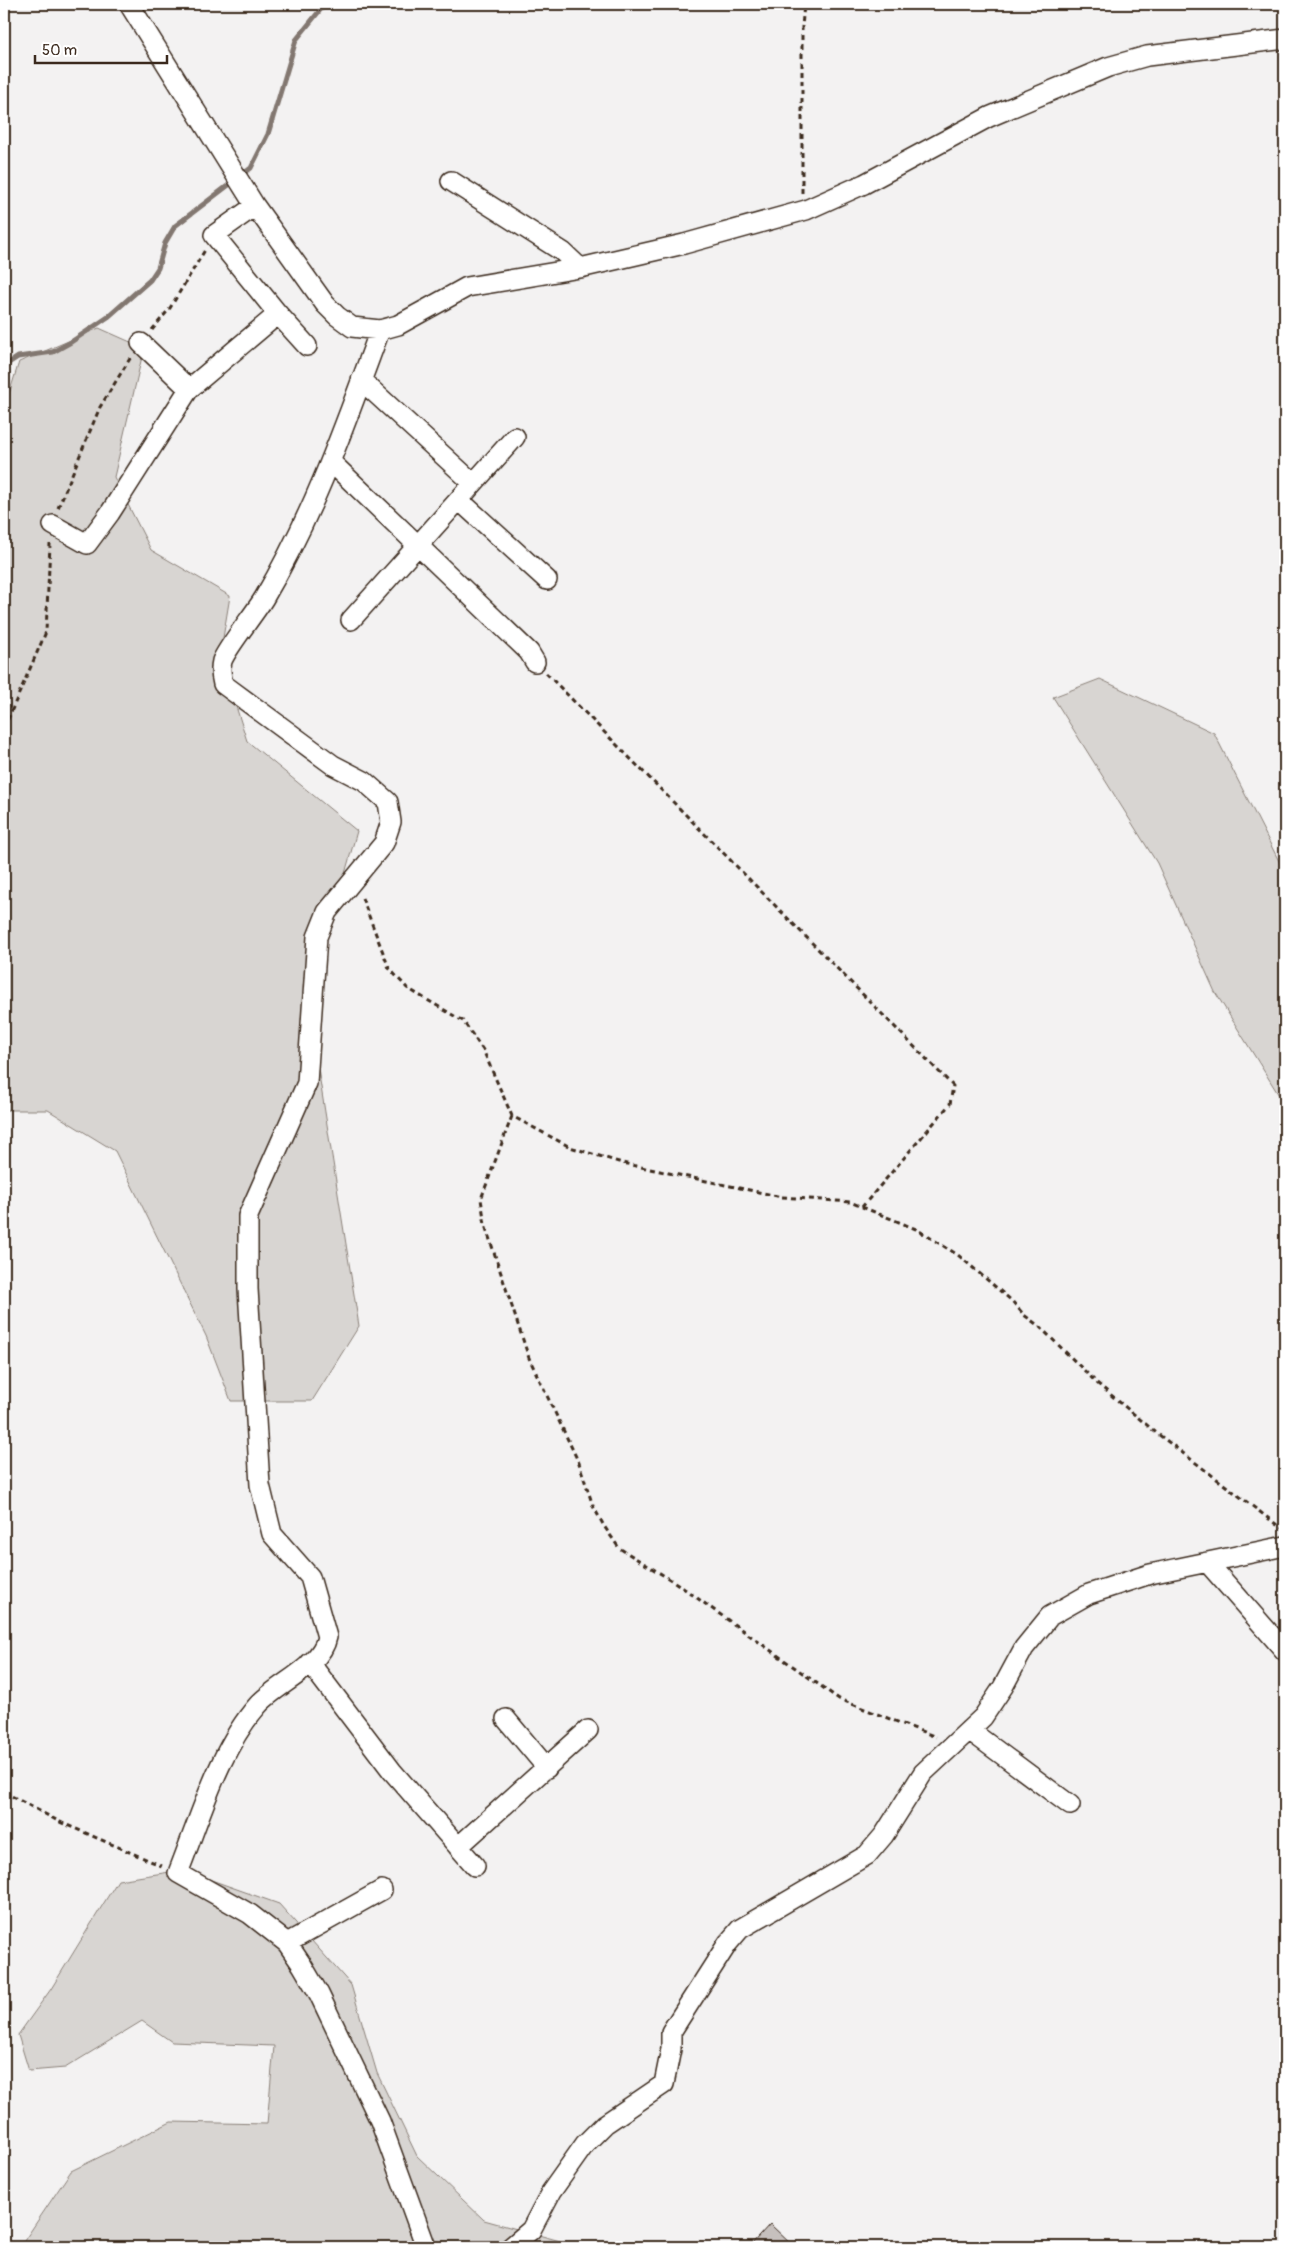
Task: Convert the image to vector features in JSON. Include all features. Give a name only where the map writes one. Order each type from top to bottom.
[{"type":"street","points":[[129,4],[255,206],[325,304],[352,327],[380,330],[398,325],[467,287],[580,268],[684,244],[802,211],[864,184],[989,116],[1108,67],[1147,56],[1285,39]]},
{"type":"street","points":[[451,181],[563,252],[580,268]]},
{"type":"street","points":[[255,206],[214,235],[278,314],[307,346]]},
{"type":"street","points":[[53,525],[87,544],[110,512],[189,389],[278,314]]},
{"type":"street","points":[[380,330],[331,462],[288,559],[255,614],[223,659],[220,672],[223,684],[333,765],[364,781],[388,802],[391,822],[384,842],[327,912],[317,937],[307,1083],[248,1216],[248,1288],[260,1485],[272,1534],[310,1577],[327,1636],[325,1646],[310,1663],[258,1705],[236,1736],[224,1758],[178,1873],[250,1914],[287,1944],[319,1994],[380,2121],[426,2247]]},
{"type":"street","points":[[141,343],[189,389]]},
{"type":"street","points":[[361,380],[473,483]]},
{"type":"street","points":[[351,620],[515,437]]},
{"type":"street","points":[[331,462],[419,544],[529,652],[535,662]]},
{"type":"street","points":[[459,500],[547,580]]},
{"type":"street","points":[[511,2247],[531,2230],[551,2192],[584,2144],[605,2124],[664,2084],[672,2032],[728,1943],[740,1929],[867,1855],[884,1835],[924,1773],[983,1717],[1003,1687],[1024,1648],[1050,1616],[1088,1594],[1150,1574],[1285,1546]]},
{"type":"street","points":[[1207,1562],[1285,1651]]},
{"type":"street","points":[[310,1663],[392,1771],[475,1866]]},
{"type":"street","points":[[506,1718],[547,1768]]},
{"type":"street","points":[[458,1847],[588,1730]]},
{"type":"street","points":[[969,1730],[1070,1805]]},
{"type":"street","points":[[287,1944],[382,1890]]},
{"type":"path","points":[[802,211],[802,27],[804,4]]},
{"type":"path","points":[[4,728],[46,632],[49,551],[53,525],[100,406],[141,343],[170,308],[214,235]]},
{"type":"path","points":[[535,662],[953,1086],[950,1104],[862,1207]]},
{"type":"path","points":[[355,879],[389,968],[407,988],[463,1021],[483,1050],[512,1116],[570,1146],[622,1163],[782,1197],[850,1202],[916,1229],[958,1255],[1012,1301],[1024,1315],[1039,1326],[1098,1384],[1154,1431],[1285,1532]]},
{"type":"path","points":[[512,1116],[481,1199],[485,1226],[530,1358],[578,1463],[593,1506],[619,1548],[676,1583],[840,1699],[953,1744]]},
{"type":"path","points":[[4,1792],[60,1822],[178,1873]]},
{"type":"shaded area","points":[[99,328],[144,348],[114,477],[151,550],[230,596],[220,656],[247,741],[357,831],[308,1005],[359,1326],[312,1401],[231,1401],[206,1336],[115,1151],[48,1110],[4,1110],[4,410],[19,362]]},
{"type":"shaded area","points":[[1100,679],[1214,733],[1284,871],[1285,1105],[1215,992],[1157,863],[1053,697]]},
{"type":"shaded area","points":[[183,1870],[279,1904],[351,1985],[377,2073],[417,2156],[484,2220],[582,2247],[20,2247],[71,2171],[171,2122],[267,2124],[274,2046],[172,2042],[142,2021],[65,2068],[29,2071],[18,2035],[51,1989],[118,1880]]},
{"type":"building","points":[[770,2224],[794,2247],[749,2247]]},
{"type":"waterway","points":[[4,366],[18,357],[53,352],[108,317],[150,280],[158,268],[165,243],[175,226],[251,168],[268,134],[296,40],[325,4]]}]
